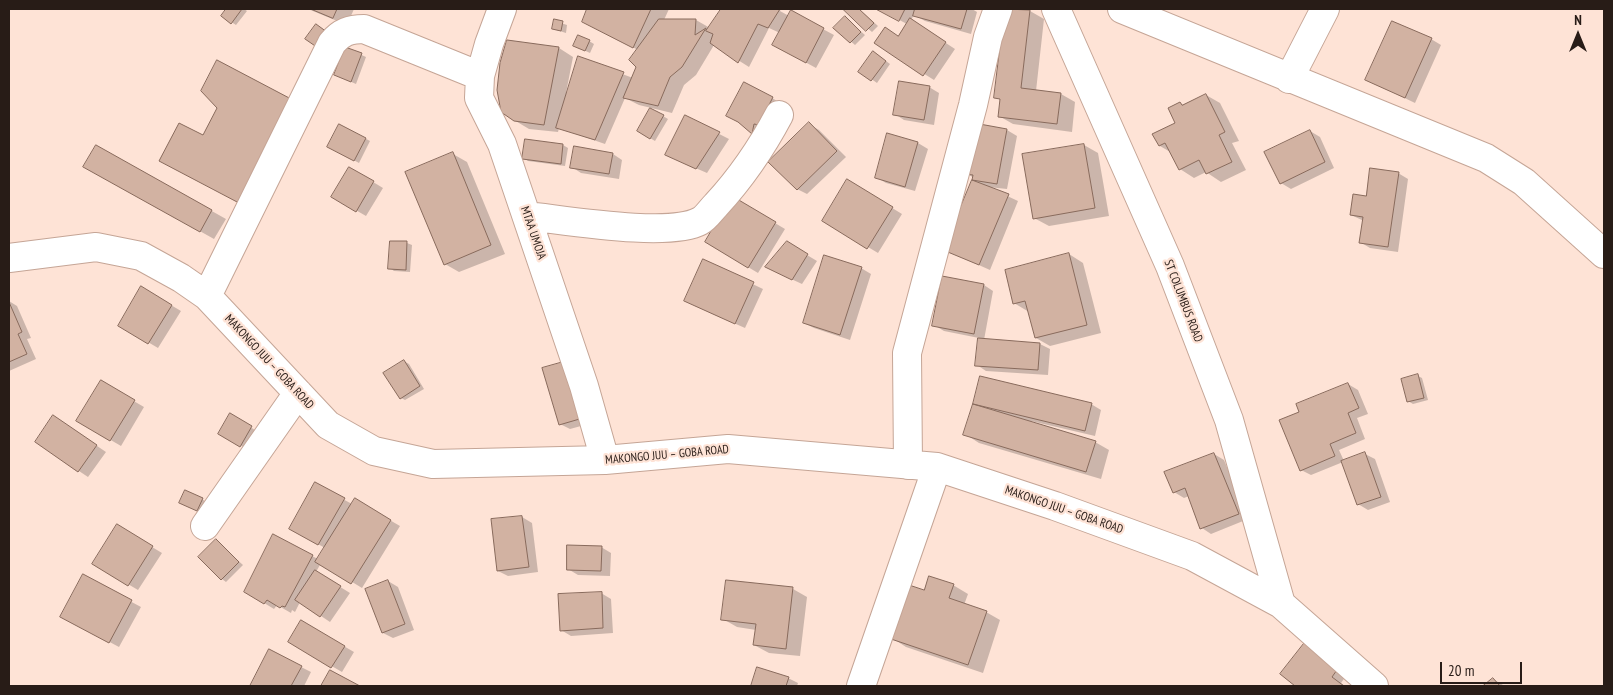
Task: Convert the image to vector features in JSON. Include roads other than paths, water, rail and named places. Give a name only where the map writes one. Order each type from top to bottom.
[{"type":"street","name":"MTAA UMOJA","points":[[502,9],[480,76],[480,98],[502,144],[527,216],[584,386],[605,460]]},
{"type":"street","points":[[908,465],[907,352],[973,105],[988,37],[998,9]]},
{"type":"street","name":"ST COLUMBUS ROAD","points":[[1056,9],[1170,266],[1229,420],[1281,604]]},
{"type":"street","points":[[1122,9],[1486,158],[1524,182],[1604,254]]},
{"type":"street","points":[[1289,78],[1325,9]]},
{"type":"street","points":[[207,296],[332,43],[338,36],[355,29],[364,29],[480,76]]},
{"type":"street","points":[[527,216],[658,230],[685,227],[701,221],[730,190],[766,140],[779,115]]},
{"type":"street","name":"MAKONGO JUU – GOBA ROAD","points":[[9,258],[96,247],[141,256],[181,278],[207,296],[328,425],[374,452],[432,464],[605,460],[728,449],[937,468],[1055,506],[1192,556],[1281,604],[1374,686]]},
{"type":"street","points":[[205,526],[298,393]]},
{"type":"street","points":[[861,686],[937,468]]}]
